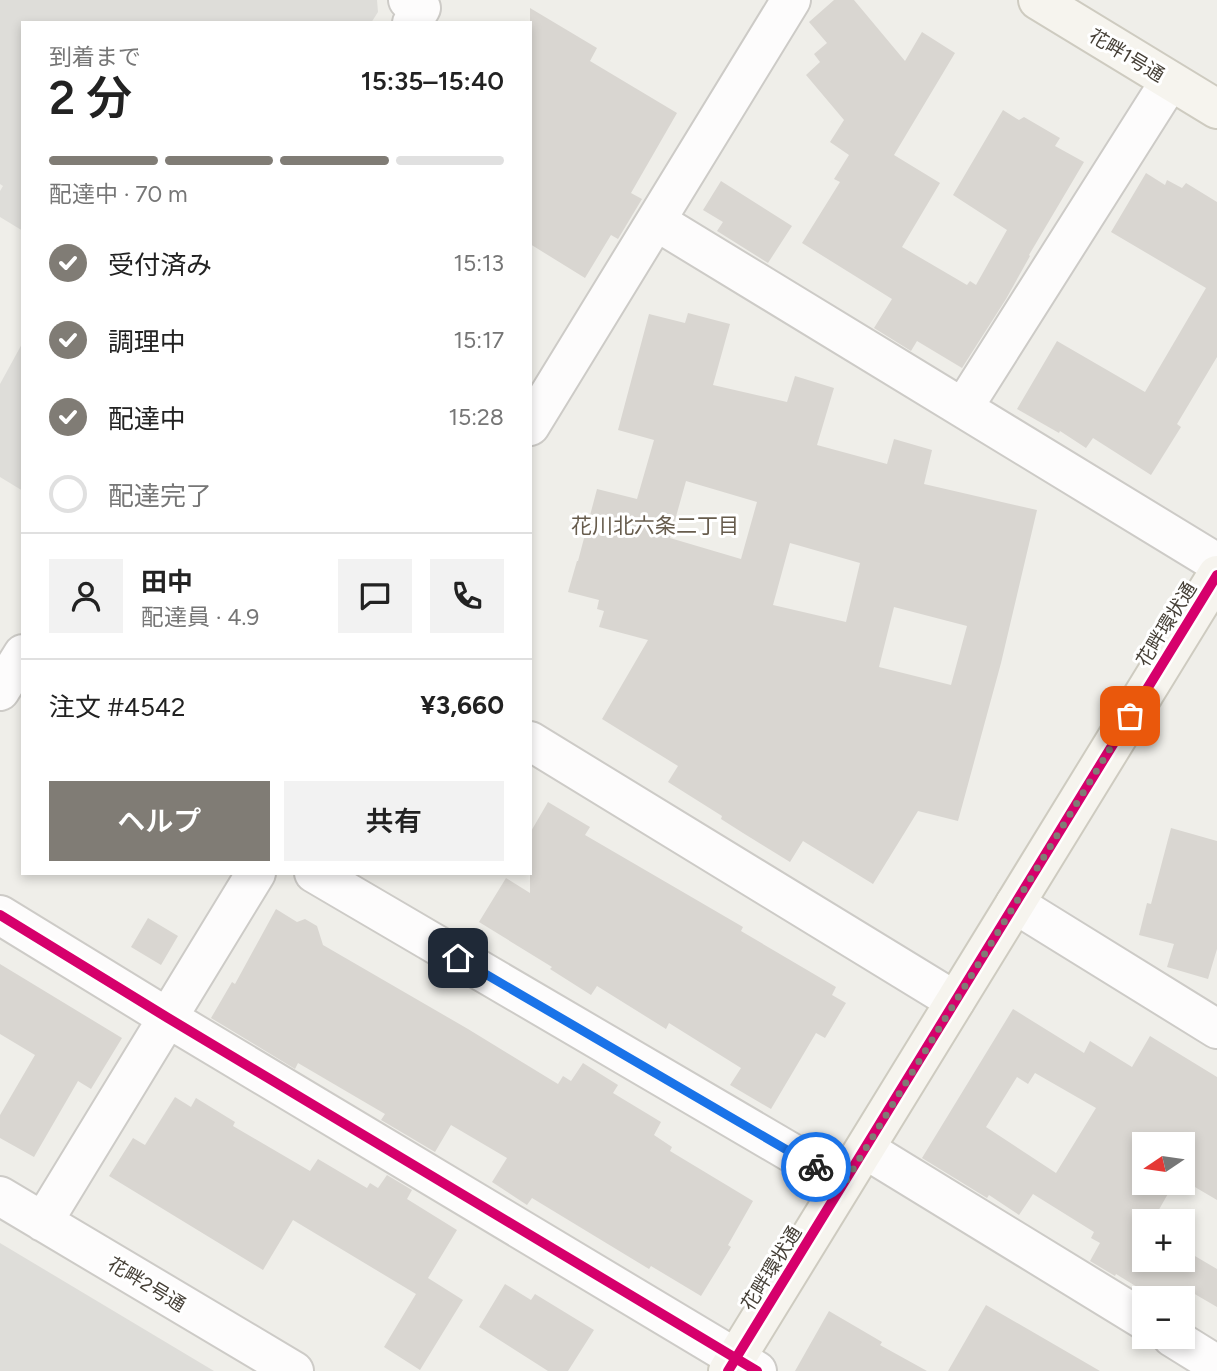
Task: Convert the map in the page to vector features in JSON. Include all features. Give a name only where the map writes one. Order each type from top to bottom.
[{"type":"street","points":[[408,0],[421,8],[413,21]]},
{"type":"street","points":[[532,423],[791,0]]},
{"type":"street","name":"花畔1号通","points":[[1038,0],[1217,109]]},
{"type":"street","points":[[963,408],[1170,81]]},
{"type":"street","points":[[656,221],[1217,563]]},
{"type":"street","name":"花畔環状通","points":[[740,1367],[865,1149],[1217,575]]},
{"type":"street","points":[[0,636],[21,651]]},
{"type":"street","points":[[0,691],[21,655]]},
{"type":"street","points":[[532,742],[956,1001]]},
{"type":"street","points":[[43,1222],[255,875]]},
{"type":"street","points":[[317,875],[844,1184]]},
{"type":"street","points":[[1015,904],[1217,1029]]},
{"type":"street","points":[[0,915],[740,1367]]},
{"type":"street","points":[[865,1149],[1132,1313]]},
{"type":"street","name":"花畔2号通","points":[[0,1196],[294,1371]]},
{"type":"street","points":[[1191,1349],[1217,1365]]},
{"type":"shaded area","points":[[0,0],[377,0],[378,12],[372,21],[21,21],[21,230],[0,217],[0,191],[3,186],[0,184]]},
{"type":"shaded area","points":[[21,346],[21,490],[0,477],[0,384]]},
{"type":"shaded area","points":[[0,1243],[214,1371],[0,1371]]},
{"type":"building","points":[[834,0],[854,0],[905,61],[922,32],[955,53],[894,155],[940,183],[902,247],[967,285],[970,281],[976,285],[1007,230],[953,195],[1003,110],[1019,120],[1024,117],[1060,138],[1055,146],[1084,162],[1006,299],[962,368],[917,341],[911,351],[874,328],[892,299],[802,243],[840,182],[834,179],[849,155],[830,142],[844,120],[806,75],[820,62],[814,54],[827,43],[809,22]]},
{"type":"building","points":[[530,8],[597,48],[590,61],[677,113],[631,193],[642,199],[618,239],[611,235],[585,278],[532,245]]},
{"type":"building","points":[[1146,173],[1165,185],[1167,180],[1182,188],[1186,183],[1217,202],[1217,357],[1177,424],[1181,427],[1151,475],[1093,438],[1086,448],[1017,409],[1057,341],[1145,392],[1206,288],[1111,232]]},
{"type":"building","points":[[721,181],[792,226],[768,263],[717,231],[723,222],[703,210]]},
{"type":"building","points":[[688,313],[730,324],[713,385],[787,402],[795,376],[834,388],[817,445],[887,464],[894,439],[932,450],[924,484],[1037,510],[1001,663],[958,821],[918,811],[873,884],[803,841],[790,862],[668,782],[678,766],[602,719],[648,640],[599,627],[604,611],[597,609],[599,600],[568,592],[597,489],[637,499],[654,440],[618,430],[649,314],[685,323]],"holes":[[[686,481],[757,502],[741,559],[670,538]],[[790,543],[860,563],[846,622],[773,605]],[[894,607],[967,626],[951,685],[879,667]]]},
{"type":"building","points":[[548,802],[590,827],[585,835],[743,927],[741,931],[836,987],[832,995],[846,1003],[825,1038],[816,1033],[771,1109],[730,1085],[741,1068],[669,1023],[666,1029],[597,986],[591,995],[550,969],[552,967],[479,922],[506,878],[530,893],[532,830]]},
{"type":"building","points":[[1171,828],[1217,841],[1217,949],[1208,979],[1167,967],[1174,944],[1139,935],[1147,903],[1151,904]]},
{"type":"building","points":[[276,909],[297,922],[305,919],[317,926],[323,945],[558,1084],[563,1076],[571,1081],[583,1063],[618,1085],[613,1093],[661,1122],[654,1135],[672,1147],[670,1151],[753,1201],[728,1245],[731,1247],[701,1296],[651,1266],[649,1269],[532,1198],[527,1205],[492,1182],[507,1158],[451,1125],[435,1152],[381,1120],[385,1114],[298,1063],[295,1069],[211,1018],[232,982],[235,984]]},
{"type":"building","points":[[148,918],[178,936],[161,965],[131,947]]},
{"type":"building","points":[[0,964],[122,1038],[91,1089],[78,1081],[34,1157],[0,1138],[0,1115],[35,1055],[0,1034]]},
{"type":"building","points":[[1013,1009],[1084,1053],[1090,1041],[1132,1067],[1150,1036],[1217,1077],[1217,1200],[1195,1187],[1195,1132],[1132,1132],[1132,1195],[1167,1195],[1159,1209],[1132,1209],[1132,1272],[1195,1272],[1195,1256],[1217,1269],[1217,1307],[1195,1294],[1195,1286],[1136,1286],[1090,1261],[1100,1243],[1091,1238],[1094,1232],[1033,1194],[1019,1215],[989,1195],[987,1198],[922,1158]],"holes":[[[1035,1073],[1096,1108],[1056,1173],[986,1127],[1017,1077],[1028,1084]]]},
{"type":"building","points":[[175,1097],[191,1107],[196,1098],[235,1122],[233,1126],[310,1171],[318,1159],[367,1188],[370,1183],[378,1188],[387,1175],[412,1190],[407,1199],[457,1230],[428,1278],[463,1300],[420,1370],[384,1347],[416,1294],[293,1220],[263,1270],[109,1176],[133,1138],[145,1145]]},
{"type":"building","points":[[505,1284],[531,1300],[535,1294],[594,1330],[568,1371],[548,1371],[479,1327]]},
{"type":"building","points":[[986,1305],[1100,1371],[948,1371]]},
{"type":"building","points":[[829,1311],[882,1342],[880,1345],[927,1371],[795,1371]]},
{"type":"cycle path","points":[[728,1371],[1217,575]]},
{"type":"cycle path","points":[[0,915],[757,1371]]},
{"type":"way so far","points":[[816,1167],[844,1184],[1130,716]]},
{"type":"district","name":"花川北六条二丁目","points":[[655,526]]},
{"type":"route","points":[[458,958],[816,1167]]}]
